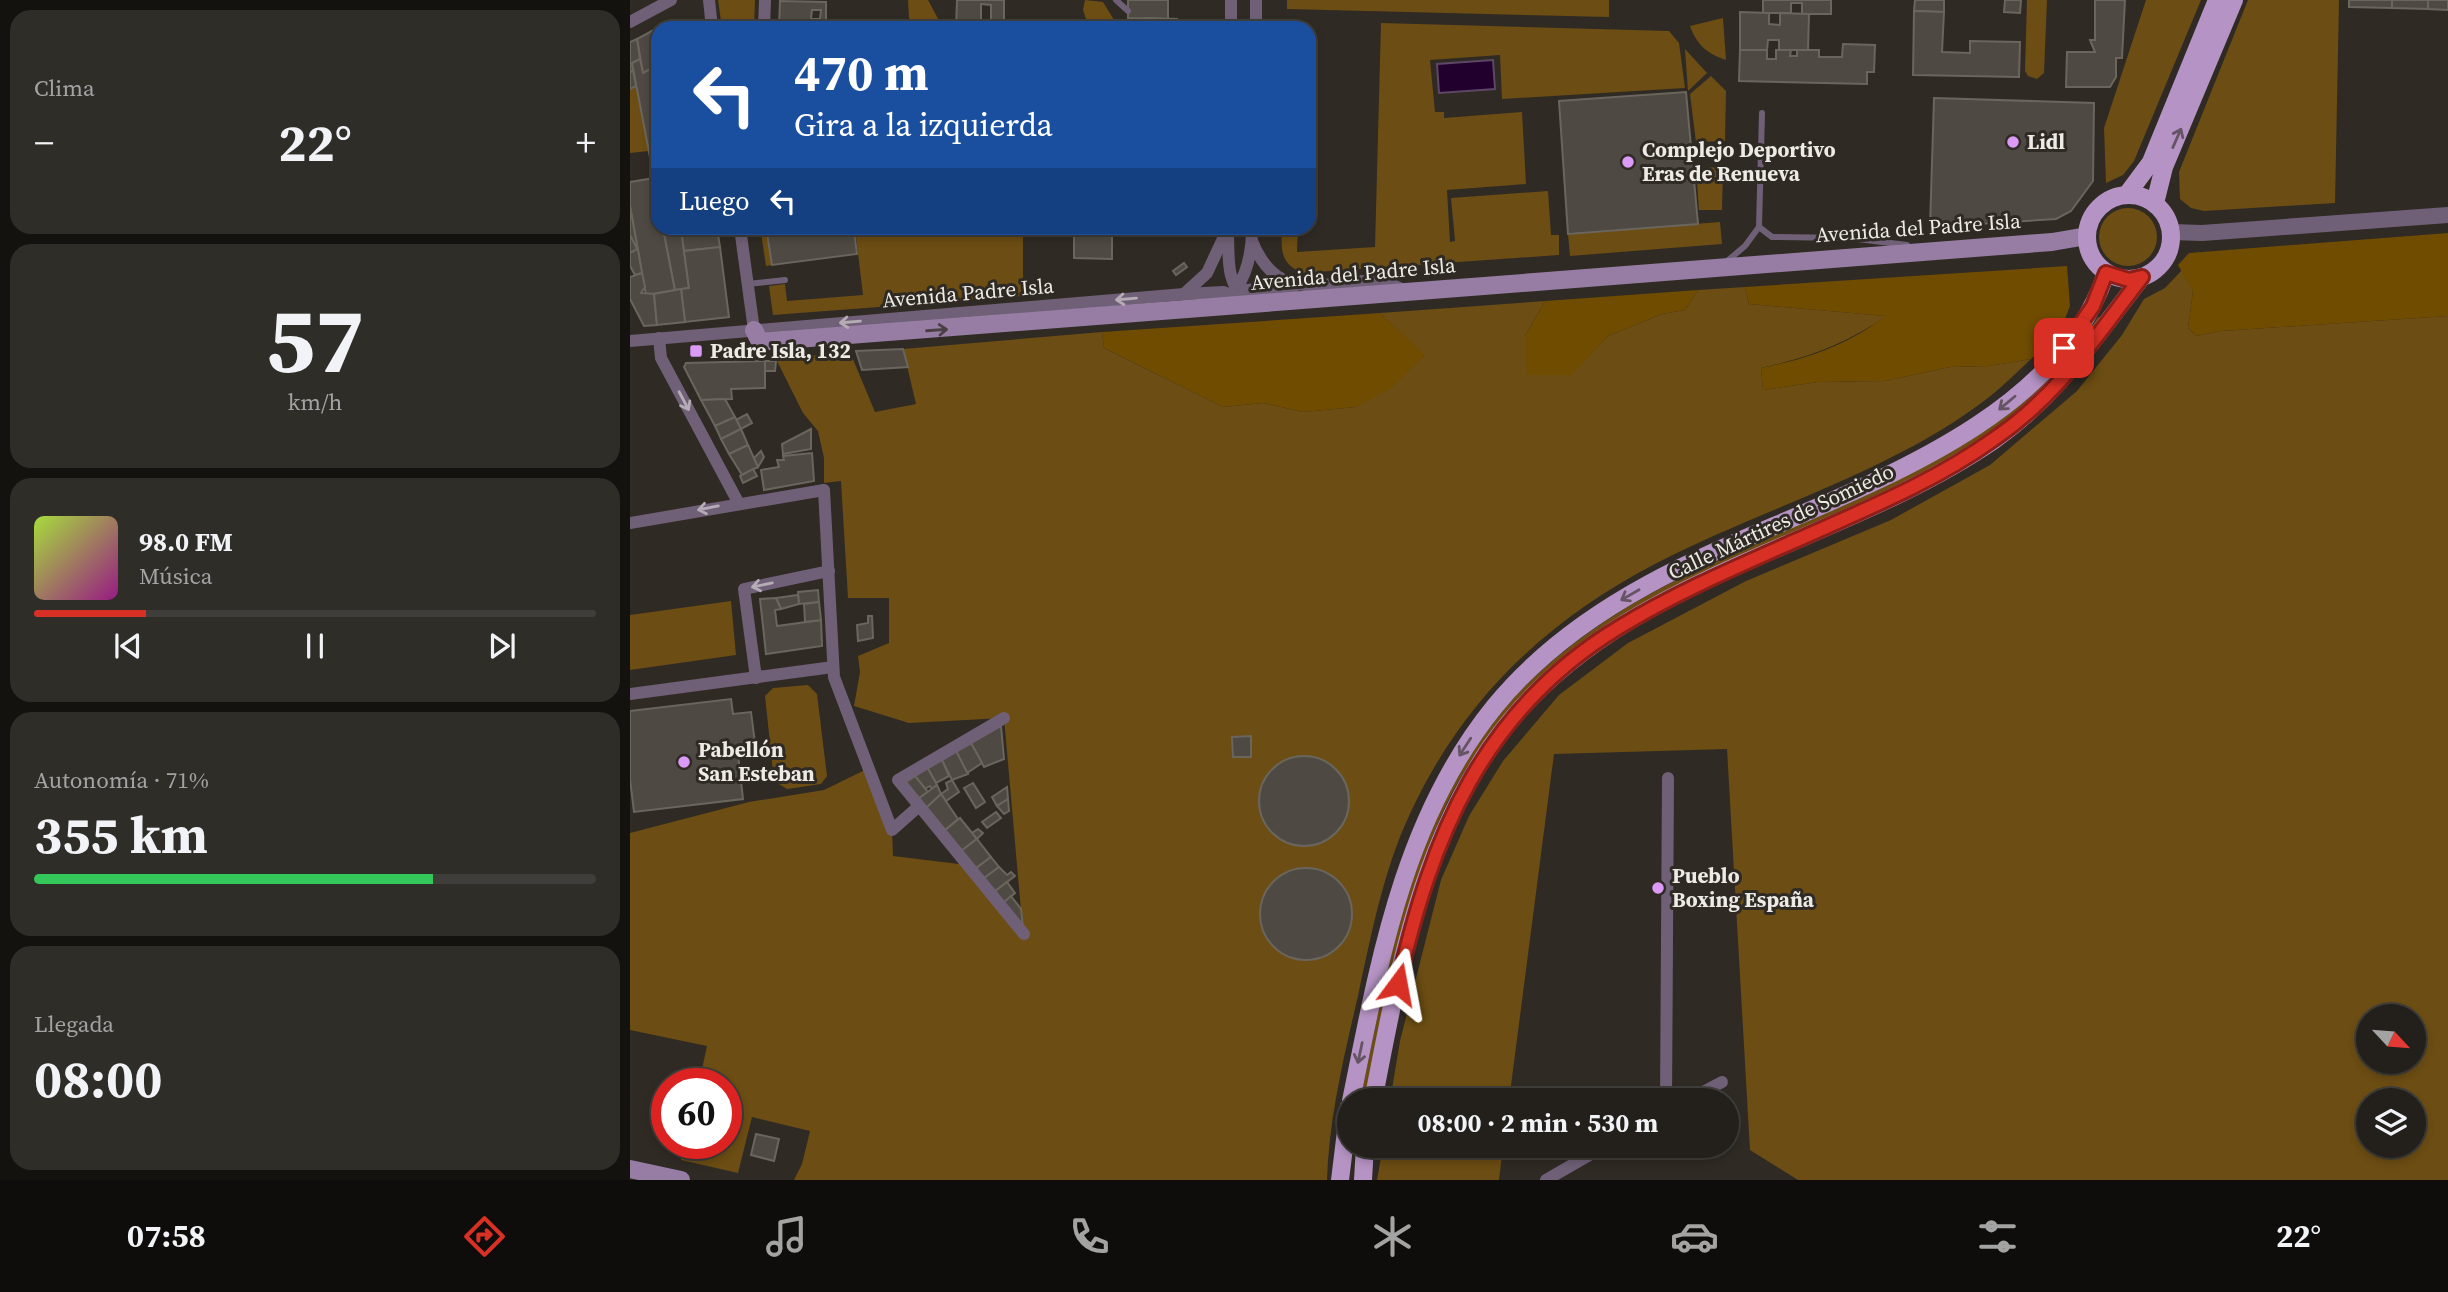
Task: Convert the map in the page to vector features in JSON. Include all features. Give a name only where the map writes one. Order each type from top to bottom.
[{"type":"main road","points":[[2128,193],[2155,203],[2166,216],[2171,232],[2171,246],[2163,261],[2142,277],[2129,280],[2106,273],[2092,257],[2087,236],[2096,212],[2104,202],[2128,193],[2151,162],[2217,0]]},
{"type":"main road","points":[[2155,203],[2164,167],[2234,0]]},
{"type":"main road","name":"Avenida del Padre Isla","points":[[754,330],[760,342],[1156,314],[1297,293],[1409,293],[1723,265],[2052,242],[2087,236]]},
{"type":"main road","name":"Calle Mártires de Somiedo","points":[[1354,1088],[1385,945],[1417,835],[1456,761],[1497,703],[1566,639],[1599,613],[1651,583],[1877,480],[1979,425],[2039,375],[2064,348],[2093,306],[2106,273]]},
{"type":"main road","name":"Calle Mártires de Somiedo","points":[[1376,1088],[1409,937],[1435,851],[1459,798],[1493,743],[1542,687],[1616,629],[1666,601],[1930,478],[1996,438],[2050,393],[2075,367],[2142,277]]},
{"type":"main road","points":[[1340,1180],[1343,1158]]},
{"type":"main road","points":[[1363,1180],[1365,1158]]},
{"type":"main road","points":[[630,1169],[681,1180]]},
{"type":"street","points":[[630,22],[671,0]]},
{"type":"street","points":[[709,0],[711,21]]},
{"type":"street","points":[[764,21],[765,0]]},
{"type":"street","points":[[1231,0],[1231,21]]},
{"type":"street","points":[[1255,21],[1256,0]]},
{"type":"street","points":[[2171,232],[2202,233],[2448,215]]},
{"type":"street","points":[[741,235],[754,330]]},
{"type":"street","points":[[1188,291],[1207,273],[1224,235]]},
{"type":"street","points":[[1227,235],[1229,264],[1236,290]]},
{"type":"street","points":[[1156,314],[1175,304],[1223,300],[1236,290],[1252,235]]},
{"type":"street","points":[[1252,235],[1269,271],[1297,293]]},
{"type":"street","name":"Avenida Padre Isla","points":[[754,330],[1188,291],[1236,290],[1245,298],[1297,293]]},
{"type":"street","name":"Avenida del Padre Isla","points":[[630,341],[754,330]]},
{"type":"street","points":[[659,338],[661,358],[738,502]]},
{"type":"street","points":[[630,523],[738,502],[824,490],[833,667],[892,831],[919,806]]},
{"type":"street","points":[[756,678],[744,589],[829,570]]},
{"type":"street","points":[[630,694],[833,667]]},
{"type":"street","points":[[1004,718],[898,780],[1024,934]]},
{"type":"street","points":[[1666,1088],[1668,778]]},
{"type":"street","points":[[1711,1088],[1722,1082]]},
{"type":"street","points":[[1546,1180],[1584,1158]]},
{"type":"lane","points":[[1116,0],[1128,11]]},
{"type":"lane","points":[[1723,265],[1745,247],[1759,227],[1762,113]]},
{"type":"lane","points":[[1759,227],[1772,237],[1849,238],[1939,250]]},
{"type":"lane","points":[[748,284],[785,280]]},
{"type":"shaded area","points":[[718,0],[755,0],[754,21],[721,21]]},
{"type":"shaded area","points":[[908,0],[928,0],[939,21],[911,21]]},
{"type":"shaded area","points":[[1085,0],[1103,2],[1115,21],[1087,21],[1083,10]]},
{"type":"shaded area","points":[[1287,0],[1609,0],[1609,17],[1287,9]]},
{"type":"shaded area","points":[[2027,0],[2047,0],[2044,73],[2037,79],[2028,76],[2025,71]]},
{"type":"shaded area","points":[[2146,0],[2201,0],[2134,161],[2123,175],[2106,183],[2104,128]]},
{"type":"shaded area","points":[[2248,0],[2339,0],[2335,203],[2204,211],[2191,208],[2180,199],[2179,172]]},
{"type":"shaded area","points":[[1723,18],[1726,60],[1703,48],[1690,26]]},
{"type":"shaded area","points":[[1381,23],[1669,31],[1679,43],[1685,88],[1502,99],[1500,55],[1430,60],[1435,112],[1444,112],[1444,118],[1522,112],[1526,184],[1447,190],[1450,242],[1455,241],[1451,198],[1548,191],[1551,235],[1559,235],[1559,255],[1302,273],[1289,265],[1283,255],[1282,235],[1298,235],[1297,252],[1375,247]]},
{"type":"shaded area","points":[[1685,49],[1707,73],[1688,91]]},
{"type":"shaded area","points":[[1493,60],[1495,89],[1439,93],[1437,64]]},
{"type":"shaded area","points":[[1711,76],[1726,91],[1725,141],[1696,142],[1690,94]]},
{"type":"shaded area","points":[[636,86],[649,151],[630,153],[630,89]]},
{"type":"shaded area","points":[[1723,167],[1722,210],[1699,210],[1696,168]]},
{"type":"shaded area","points":[[2122,208],[2134,208],[2149,216],[2157,231],[2157,243],[2149,258],[2134,266],[2122,266],[2107,258],[2099,243],[2099,231],[2107,216]]},
{"type":"shaded area","points":[[1720,222],[1722,244],[1570,256],[1568,234]]},
{"type":"shaded area","points":[[2448,233],[2448,316],[2221,331],[2196,336],[2188,328],[2193,291],[2178,265],[2189,253]]},
{"type":"shaded area","points":[[761,235],[767,235],[772,265],[766,266]]},
{"type":"shaded area","points":[[856,235],[1023,235],[1023,296],[773,315],[769,286],[785,284],[787,301],[863,295]]},
{"type":"shaded area","points":[[2067,266],[2070,306],[2060,332],[2031,359],[1989,366],[1950,367],[1885,381],[1818,382],[1763,390],[1761,368],[1826,350],[1857,335],[1885,316],[1749,304],[1745,287]]},
{"type":"shaded area","points":[[2183,269],[2193,291],[2188,328],[2196,336],[2221,331],[2448,316],[2448,1180],[1798,1180],[1750,1150],[1727,749],[1554,754],[1511,1088],[1392,1088],[1400,1041],[1441,880],[1469,816],[1503,761],[1559,695],[1628,643],[1746,581],[1891,520],[1990,465],[2077,391],[2122,335],[2144,299],[2165,288]]},
{"type":"shaded area","points":[[1745,287],[1749,304],[1886,316],[1857,334],[1826,348],[1761,368],[1763,390],[1818,382],[1885,381],[1950,367],[1989,366],[2031,359],[1988,398],[1950,425],[1909,448],[1824,489],[1695,545],[1613,588],[1541,640],[1480,702],[1430,775],[1409,816],[1392,859],[1373,927],[1337,1088],[1327,1180],[794,1180],[802,1164],[810,1131],[752,1117],[742,1157],[742,1068],[702,1068],[707,1046],[630,1030],[630,833],[749,802],[824,790],[869,768],[892,830],[893,856],[967,865],[1023,933],[1004,718],[909,723],[854,706],[860,672],[858,656],[889,643],[889,598],[848,598],[841,481],[824,483],[824,458],[818,431],[803,413],[776,359],[850,352],[875,412],[916,404],[903,349],[1102,332],[1104,348],[1223,407],[1263,403],[1303,412],[1356,407],[1424,356],[1380,313],[1545,301],[1525,336],[1570,375],[1608,336],[1662,314],[1685,310],[1698,290]]},
{"type":"shaded area","points":[[1698,290],[1685,310],[1662,314],[1608,336],[1571,375],[1527,375],[1525,336],[1545,301]]},
{"type":"shaded area","points":[[1380,313],[1425,355],[1390,389],[1356,407],[1303,412],[1263,403],[1223,407],[1104,348],[1102,332]]},
{"type":"shaded area","points":[[2098,317],[2103,319],[2042,387],[2008,418],[1971,445],[1900,486],[1680,586],[1612,624],[1549,671],[1493,729],[1447,803],[1432,837],[1398,949],[1368,1088],[1363,1088],[1392,949],[1427,838],[1460,768],[1505,707],[1559,655],[1621,611],[1668,584],[1801,521],[1985,420],[2043,383],[2077,346]]},
{"type":"shaded area","points":[[731,601],[736,655],[630,670],[630,615]]},
{"type":"shaded area","points":[[808,685],[817,694],[827,776],[821,784],[787,789],[774,781],[765,696],[773,688]]},
{"type":"shaded area","points":[[1381,1158],[1502,1158],[1499,1180],[1377,1180]]},
{"type":"shaded area","points":[[681,1159],[742,1159],[738,1173]]},
{"type":"building","points":[[957,0],[1004,0],[1004,21],[991,21],[991,5],[981,4],[981,21],[956,21]]},
{"type":"building","points":[[1128,0],[1168,0],[1168,19],[1128,18]]},
{"type":"building","points":[[1763,0],[1831,0],[1831,14],[1802,14],[1802,3],[1791,3],[1791,13],[1763,13]]},
{"type":"building","points":[[1915,0],[1944,0],[1944,12],[1914,11]]},
{"type":"building","points":[[2005,0],[2021,0],[2020,13],[2004,12]]},
{"type":"building","points":[[2095,0],[2125,0],[2122,58],[2116,58],[2116,77],[2110,87],[2066,87],[2067,52],[2095,52],[2090,40],[2095,40]]},
{"type":"building","points":[[2349,0],[2392,0],[2392,8],[2349,7]]},
{"type":"building","points":[[2392,0],[2428,0],[2428,9],[2392,8]]},
{"type":"building","points":[[2428,0],[2448,0],[2448,10],[2428,9]]},
{"type":"building","points":[[780,1],[826,2],[826,21],[779,21]],"holes":[[[812,10],[821,10],[820,19],[811,19]]]},
{"type":"building","points":[[1914,11],[1944,12],[1942,52],[1970,53],[1970,41],[2020,42],[2019,77],[1913,75]]},
{"type":"building","points":[[1740,12],[1769,13],[1769,24],[1780,25],[1780,13],[1809,14],[1808,50],[1779,50],[1779,40],[1768,40],[1767,50],[1740,50]]},
{"type":"building","points":[[1145,18],[1177,19],[1177,21],[1145,21]]},
{"type":"building","points":[[651,31],[651,69],[643,73],[637,39]]},
{"type":"building","points":[[637,39],[640,59],[632,63],[633,70],[630,73],[630,42]]},
{"type":"building","points":[[1843,44],[1875,45],[1874,72],[1867,72],[1867,84],[1739,81],[1740,50],[1767,50],[1767,59],[1776,59],[1776,50],[1791,50],[1790,56],[1797,56],[1797,50],[1819,50],[1819,57],[1842,57]]},
{"type":"building","points":[[640,59],[643,73],[651,69],[651,162],[632,63]]},
{"type":"building","points":[[633,70],[636,86],[630,89],[630,73]]},
{"type":"building","name":"Complejo Deportivo Eras de Renueva","points":[[1686,92],[1698,224],[1568,234],[1559,101]]},
{"type":"building","name":"Lidl","points":[[1934,98],[2094,103],[2093,181],[2071,211],[2056,219],[1930,227]]},
{"type":"building","points":[[651,178],[651,235],[664,235],[675,290],[646,295],[630,206],[630,182]]},
{"type":"building","points":[[630,206],[642,273],[635,275],[630,266],[630,253],[637,249],[630,235]]},
{"type":"building","points":[[630,235],[637,249],[630,253]]},
{"type":"building","points":[[664,235],[682,235],[689,288],[675,290]]},
{"type":"building","points":[[682,235],[718,235],[720,247],[684,251]]},
{"type":"building","points":[[767,235],[855,235],[857,254],[772,265]]},
{"type":"building","points":[[1074,235],[1112,235],[1112,259],[1074,258]]},
{"type":"building","points":[[720,247],[729,317],[685,322],[681,289],[689,288],[684,251]]},
{"type":"building","points":[[1184,263],[1187,267],[1176,275],[1173,271]]},
{"type":"building","points":[[642,273],[645,287],[641,293],[654,294],[657,325],[644,326],[630,299],[630,277]]},
{"type":"building","points":[[681,289],[685,322],[657,325],[654,294]]},
{"type":"building","points":[[903,349],[908,367],[862,370],[856,351]]},
{"type":"building","points":[[765,361],[765,388],[731,389],[732,399],[701,400],[684,367],[686,363]]},
{"type":"building","points":[[765,361],[776,361],[775,371],[765,371]]},
{"type":"building","points":[[725,399],[735,417],[715,426],[701,400]]},
{"type":"building","points":[[747,414],[752,423],[741,429],[736,420]]},
{"type":"building","points":[[735,417],[741,429],[721,439],[715,426]]},
{"type":"building","points":[[741,429],[748,445],[729,454],[721,439]]},
{"type":"building","points":[[811,429],[811,449],[783,454],[782,444]]},
{"type":"building","points":[[748,445],[758,467],[742,475],[729,454]]},
{"type":"building","points":[[761,451],[764,457],[758,467],[754,458]]},
{"type":"building","points":[[812,453],[814,481],[764,490],[761,470],[779,467],[777,460],[784,460],[783,456]]},
{"type":"building","points":[[753,469],[757,476],[743,483],[740,476]]},
{"type":"building","points":[[818,590],[819,602],[799,604],[798,592]]},
{"type":"building","points":[[798,595],[799,604],[781,609],[776,598]]},
{"type":"building","points":[[776,598],[781,609],[775,610],[777,626],[821,620],[822,646],[766,654],[760,599]]},
{"type":"building","points":[[819,602],[821,620],[805,622],[804,604]]},
{"type":"building","points":[[868,616],[872,616],[873,638],[858,641],[857,625],[868,623]]},
{"type":"building","name":"Pabellón San Esteban","points":[[731,699],[733,714],[751,712],[755,743],[737,745],[743,799],[634,812],[630,779],[630,711]]},
{"type":"building","points":[[1001,726],[1004,759],[984,767],[971,743]]},
{"type":"building","points":[[1251,736],[1251,757],[1233,757],[1232,737]]},
{"type":"building","points":[[971,743],[982,763],[967,773],[956,751]]},
{"type":"building","points":[[956,751],[968,774],[952,780],[942,760]]},
{"type":"building","points":[[1304,756],[1321,759],[1336,769],[1346,784],[1349,801],[1346,818],[1336,833],[1321,843],[1304,846],[1287,843],[1272,833],[1262,818],[1259,801],[1262,784],[1272,769],[1287,759]]},
{"type":"building","points":[[942,760],[949,776],[936,783],[927,767]]},
{"type":"building","points":[[927,767],[937,785],[932,789],[930,786],[925,789],[915,776]]},
{"type":"building","points":[[915,776],[928,792],[918,799],[905,783]]},
{"type":"building","points":[[952,780],[959,792],[946,801],[941,794],[948,789],[946,783]]},
{"type":"building","points":[[973,783],[985,802],[976,808],[964,788]]},
{"type":"building","points":[[937,785],[941,794],[926,808],[918,799]]},
{"type":"building","points":[[1007,787],[1008,799],[997,806],[992,797]]},
{"type":"building","points":[[941,794],[958,819],[944,831],[926,808]]},
{"type":"building","points":[[1008,799],[1009,811],[1004,814],[997,806]]},
{"type":"building","points":[[996,812],[1001,818],[987,828],[982,822]]},
{"type":"building","points":[[960,818],[977,839],[961,851],[944,831]]},
{"type":"building","points":[[978,829],[983,833],[977,839],[972,833]]},
{"type":"building","points":[[977,839],[991,857],[975,869],[961,851]]},
{"type":"building","points":[[991,857],[999,867],[983,879],[975,869]]},
{"type":"building","points":[[999,867],[1007,875],[1011,872],[1015,876],[994,892],[983,879]]},
{"type":"building","points":[[1306,868],[1323,872],[1338,882],[1348,897],[1352,914],[1348,931],[1338,946],[1323,956],[1306,960],[1289,956],[1274,946],[1264,931],[1260,914],[1264,897],[1274,882],[1289,872]]},
{"type":"building","points":[[1007,882],[1015,893],[1003,903],[994,892]]},
{"type":"building","points":[[1011,896],[1021,909],[1023,928],[1003,903]]},
{"type":"building","points":[[756,1134],[779,1139],[774,1161],[751,1155]]},
{"type":"place","name":"Lidl","points":[[2013,142]]},
{"type":"place","name":"Complejo Deportivo Eras de Renueva","points":[[1628,162]]},
{"type":"place","name":"Padre Isla, 132","points":[[696,351]]},
{"type":"place","name":"Pabellón San Esteban","points":[[684,762]]},
{"type":"place","name":"Pueblo Boxing España","points":[[1658,888]]},
{"type":"route","points":[[1398,984],[1425,880],[1459,798],[1493,743],[1542,687],[1616,629],[1666,601],[1930,478],[1996,438],[2050,393],[2075,367],[2142,277],[2129,280],[2106,273],[2093,306],[2064,348]]}]
